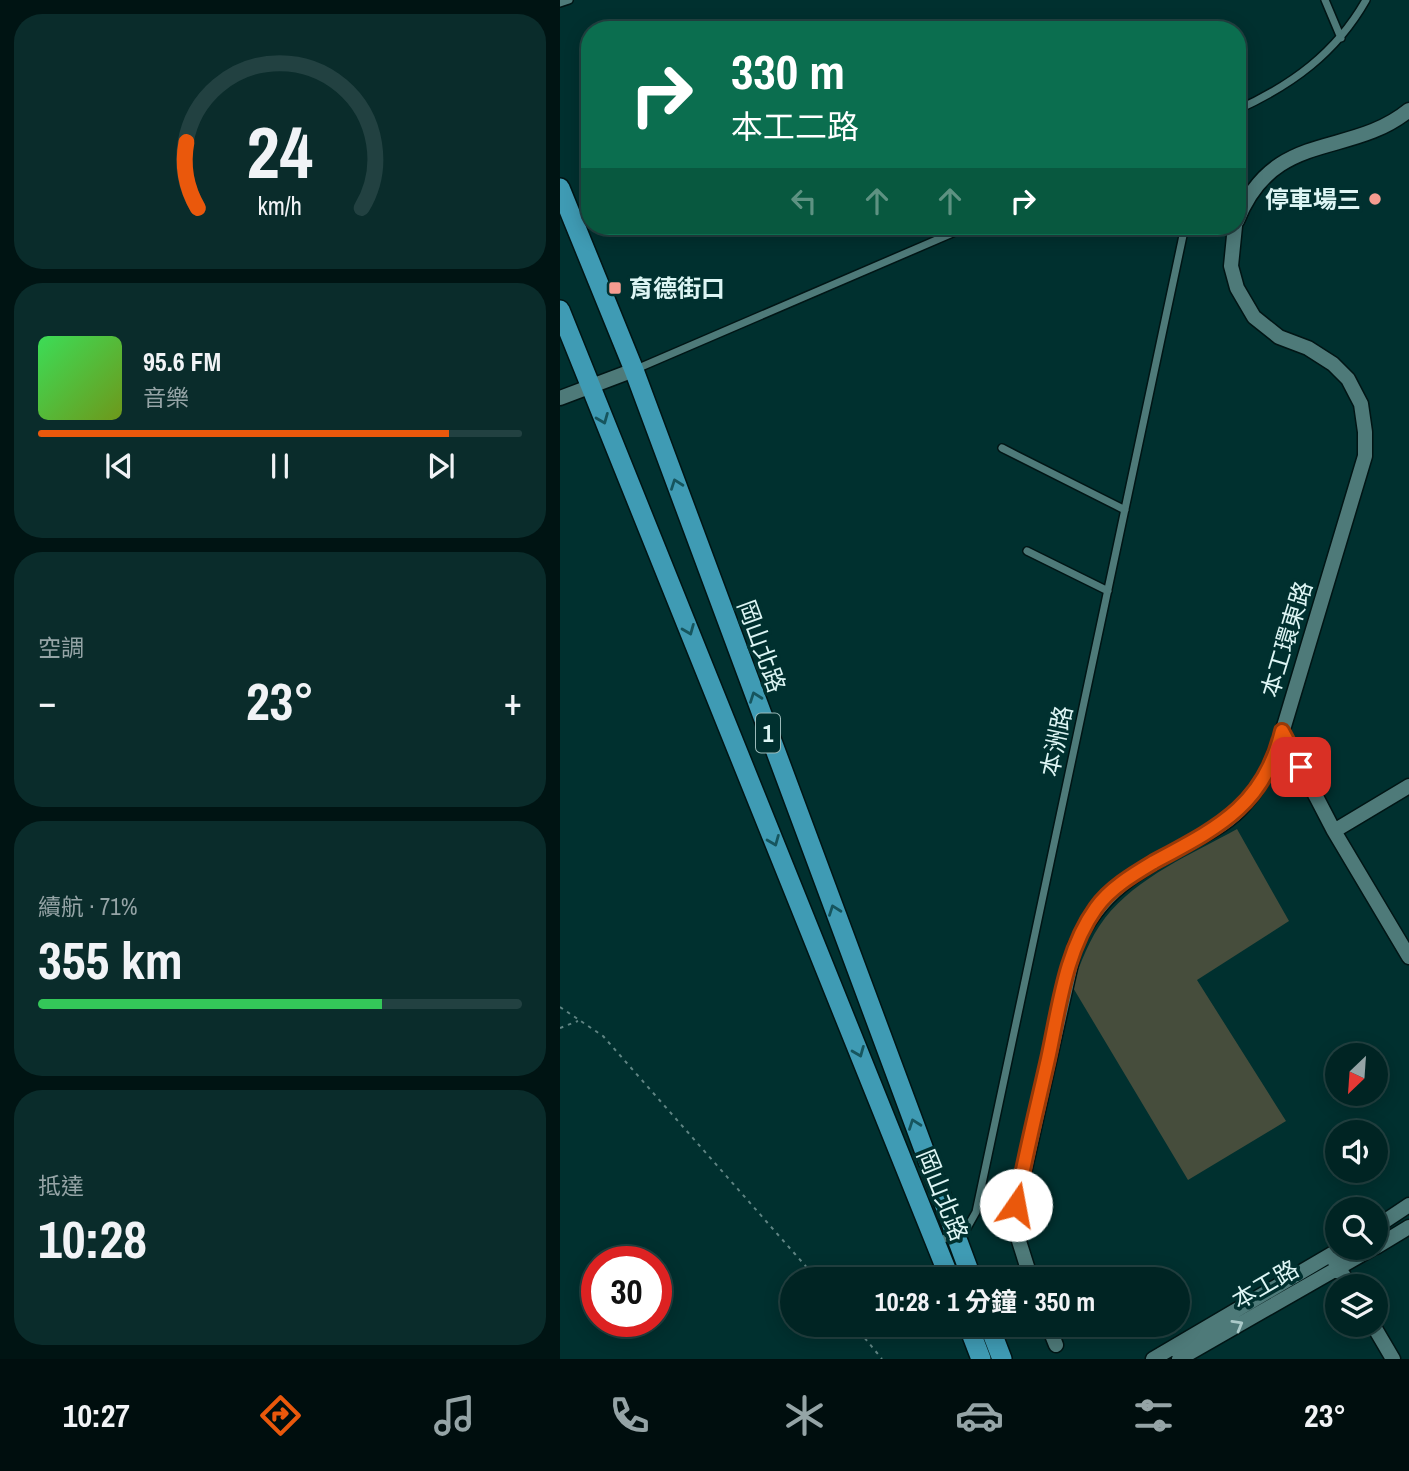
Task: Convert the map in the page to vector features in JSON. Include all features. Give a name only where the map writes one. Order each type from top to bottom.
[{"type":"main road","name":"岡山北路","points":[[560,188],[634,370],[967,1267]]},
{"type":"main road","name":"岡山北路","points":[[560,310],[945,1267]]},
{"type":"main road","points":[[973,1337],[981,1359]]},
{"type":"main road","points":[[994,1337],[1002,1359]]},
{"type":"street","points":[[1246,206],[1258,186],[1287,158],[1319,145],[1367,135],[1393,122],[1409,110]]},
{"type":"street","name":"本工環東路","points":[[1027,1267],[1013,1222],[1076,946],[1097,906],[1110,893],[1135,873],[1225,823],[1244,806],[1258,788],[1282,731],[1365,456],[1361,404],[1348,379],[1308,348],[1279,337],[1254,317],[1237,288],[1231,266],[1234,235]]},
{"type":"street","points":[[560,398],[634,370]]},
{"type":"street","points":[[1282,731],[1334,831],[1409,957]]},
{"type":"street","points":[[1334,831],[1409,786]]},
{"type":"street","points":[[1388,1219],[1409,1205]]},
{"type":"street","name":"本工路","points":[[1388,1239],[1409,1227]]},
{"type":"street","name":"本工路","points":[[1153,1359],[1325,1257]]},
{"type":"street","points":[[1338,1260],[1343,1274]]},
{"type":"street","name":"本工路","points":[[1179,1359],[1352,1260]]},
{"type":"street","points":[[1053,1337],[1056,1345]]},
{"type":"street","points":[[1380,1337],[1393,1359]]},
{"type":"lane","points":[[560,4],[569,0]]},
{"type":"lane","points":[[1325,0],[1341,37]]},
{"type":"lane","points":[[1246,106],[1268,96],[1323,58],[1366,0]]},
{"type":"lane","points":[[634,370],[948,235]]},
{"type":"lane","name":"本洲路","points":[[936,1242],[967,1228],[976,1212],[1183,235]]},
{"type":"lane","points":[[1002,448],[1125,510]]},
{"type":"lane","points":[[1027,551],[1108,592]]},
{"type":"path","points":[[560,1007],[603,1036],[806,1267]]},
{"type":"path","points":[[560,1028],[579,1020]]},
{"type":"path","points":[[864,1337],[882,1359]]},
{"type":"green space","points":[[1237,829],[1289,921],[1197,980],[1286,1121],[1188,1180],[1072,986],[1094,934],[1118,903],[1149,878]]},
{"type":"place","name":"停車場三","points":[[1375,199]]},
{"type":"place","name":"育德街口","points":[[615,288]]},
{"type":"route","points":[[1016,1205],[1068,969],[1086,924],[1097,906],[1135,873],[1225,823],[1244,806],[1258,788],[1282,731],[1301,767]]}]
